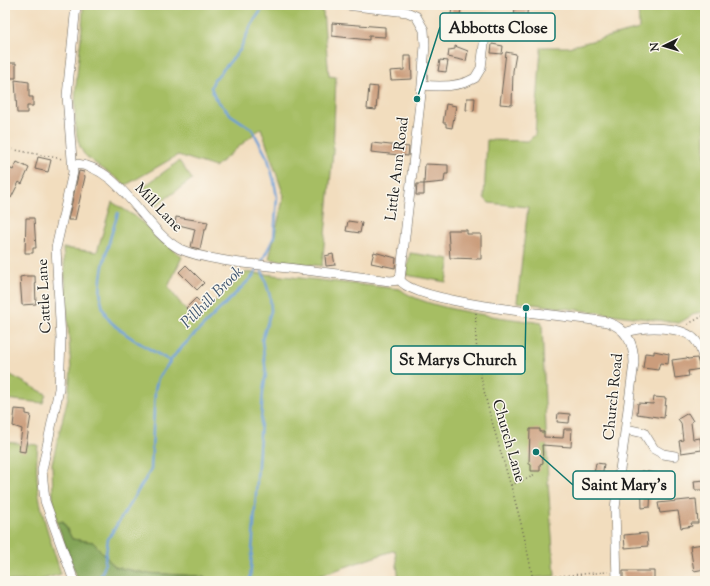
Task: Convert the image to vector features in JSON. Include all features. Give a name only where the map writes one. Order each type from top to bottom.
[{"type":"street","name":"Cattle Lane","points":[[74,581],[47,509],[43,493],[42,462],[55,414],[59,388],[61,339],[56,248],[71,185],[74,164],[67,96],[76,5]]},
{"type":"street","name":"Little Ann Road","points":[[346,5],[407,12],[416,16],[422,25],[425,36],[422,85],[400,280]]},
{"type":"street","points":[[472,26],[498,29]]},
{"type":"street","points":[[422,85],[442,86],[462,83],[475,78],[481,68],[486,28]]},
{"type":"street","name":"Mill Lane","points":[[74,164],[88,165],[103,174],[123,191],[164,237],[176,246],[194,254],[251,264],[390,281],[400,280]]},
{"type":"street","name":"Church Road","points":[[400,280],[406,286],[439,298],[477,305],[607,322],[615,325],[625,333],[633,347],[634,354],[626,429],[615,508],[617,581]]},
{"type":"street","points":[[625,333],[644,328],[676,331],[688,334],[695,339],[700,347],[705,367]]},
{"type":"street","points":[[626,429],[646,429],[654,449],[663,454],[675,456]]},
{"type":"path","points":[[5,148],[65,159],[74,164]]},
{"type":"path","name":"Church Lane","points":[[477,305],[475,330],[479,371],[511,485],[526,546],[532,580]]},
{"type":"path","points":[[676,331],[702,315],[705,315]]},
{"type":"path","points":[[511,485],[529,478],[536,473]]},
{"type":"path","points":[[532,580],[616,571]]},
{"type":"green space","points":[[83,5],[314,5],[323,12],[329,76],[336,77],[333,152],[322,266],[269,259],[284,196],[261,128],[215,167],[178,155],[126,185],[84,154],[78,141],[75,104],[83,20]]},
{"type":"green space","points":[[638,5],[705,5],[705,312],[696,313],[679,323],[517,302],[528,207],[489,203],[484,198],[487,140],[528,141],[535,135],[541,47],[568,47],[639,29]]},
{"type":"green space","points":[[179,161],[192,179],[156,206],[142,188]]},
{"type":"green space","points":[[112,202],[136,217],[182,257],[168,287],[194,321],[246,272],[400,289],[412,296],[447,308],[489,316],[542,323],[548,483],[555,576],[533,578],[533,581],[399,581],[395,550],[304,581],[216,581],[199,576],[145,573],[115,567],[93,542],[72,539],[63,521],[57,523],[53,498],[52,463],[68,397],[71,370],[63,248],[97,252]]},
{"type":"green space","points":[[410,253],[450,259],[446,282],[406,275]]},
{"type":"green space","points":[[5,372],[46,394],[43,403],[5,399]]},
{"type":"green space","points":[[5,442],[38,445],[37,479],[39,495],[46,526],[61,574],[37,581],[5,581]]},
{"type":"green space","points":[[63,521],[72,539],[93,542],[115,567],[145,573],[199,576],[216,581],[78,581],[57,523]]},
{"type":"building","points":[[515,5],[528,5],[526,22],[514,21]]},
{"type":"building","points":[[452,8],[461,9],[458,29],[444,26],[445,19],[450,20]]},
{"type":"building","points":[[332,23],[385,27],[385,37],[369,36],[369,40],[332,36]]},
{"type":"building","points":[[492,44],[503,46],[502,54],[491,53]]},
{"type":"building","points":[[455,46],[468,51],[466,61],[448,57],[449,50],[455,49]]},
{"type":"building","points":[[506,52],[516,54],[513,71],[512,105],[500,104]]},
{"type":"building","points":[[404,56],[411,56],[412,79],[391,80],[390,71],[404,70]]},
{"type":"building","points":[[440,60],[448,61],[446,72],[438,71]]},
{"type":"building","points":[[6,63],[16,63],[16,78],[7,78]]},
{"type":"building","points":[[15,80],[29,82],[29,97],[33,97],[33,106],[27,106],[27,113],[17,113]]},
{"type":"building","points":[[369,86],[378,87],[376,110],[367,109]]},
{"type":"building","points":[[467,98],[475,98],[474,111],[466,110]]},
{"type":"building","points":[[446,104],[456,106],[452,128],[446,127],[446,123],[443,123]]},
{"type":"building","points":[[372,143],[409,147],[408,156],[371,152]]},
{"type":"building","points":[[38,157],[51,160],[48,172],[35,169]]},
{"type":"building","points":[[17,162],[29,168],[22,184],[19,182],[11,198],[5,195],[5,187],[9,179],[5,177],[5,166],[13,170]]},
{"type":"building","points":[[425,164],[448,165],[448,174],[445,174],[444,182],[424,184]]},
{"type":"building","points":[[79,171],[84,172],[85,177],[75,220],[68,220]]},
{"type":"building","points":[[417,184],[424,184],[424,195],[416,195]]},
{"type":"building","points":[[176,217],[208,222],[206,230],[204,230],[200,249],[191,247],[195,229],[175,224]]},
{"type":"building","points":[[26,218],[34,218],[36,248],[33,248],[33,253],[25,253]]},
{"type":"building","points":[[348,221],[362,223],[360,233],[346,231]]},
{"type":"building","points":[[448,230],[467,230],[467,234],[481,234],[481,259],[450,258]]},
{"type":"building","points":[[374,252],[396,258],[395,268],[371,263]]},
{"type":"building","points":[[333,254],[335,265],[326,266],[325,256]]},
{"type":"building","points":[[186,265],[204,283],[197,290],[179,272]]},
{"type":"building","points":[[35,276],[36,304],[22,305],[20,277]]},
{"type":"building","points":[[196,298],[205,307],[194,316],[186,308]]},
{"type":"building","points":[[654,351],[669,354],[668,364],[660,363],[658,370],[643,368],[645,353],[654,354]]},
{"type":"building","points":[[697,358],[700,369],[688,371],[689,376],[675,378],[672,360]]},
{"type":"building","points":[[654,397],[666,398],[664,418],[637,414],[638,403],[653,404]]},
{"type":"building","points":[[15,409],[26,410],[26,414],[31,415],[25,452],[19,451],[22,429],[13,426]]},
{"type":"building","points":[[558,413],[570,414],[569,423],[557,422]]},
{"type":"building","points":[[688,413],[693,421],[691,422],[693,439],[700,438],[702,450],[681,453],[679,441],[683,440],[681,423],[678,419]]},
{"type":"building","points":[[530,429],[540,429],[540,432],[544,432],[544,437],[563,438],[564,429],[572,429],[571,447],[542,445],[543,463],[540,464],[540,471],[531,471],[531,464],[529,464]]},
{"type":"building","points":[[596,463],[604,464],[601,483],[585,481],[586,473],[594,474]]},
{"type":"building","points":[[641,471],[662,474],[662,489],[651,489],[650,507],[642,508]]},
{"type":"building","points":[[705,480],[705,490],[695,490],[694,481]]},
{"type":"building","points":[[696,499],[698,523],[691,523],[692,526],[681,528],[678,511],[660,513],[658,503]]},
{"type":"building","points":[[647,533],[648,546],[625,548],[624,535]]},
{"type":"building","points":[[703,544],[705,569],[694,571],[690,546]]},
{"type":"building","points":[[623,571],[654,571],[654,581],[623,581]]},
{"type":"waterway","name":"Pillhill Brook","points":[[261,263],[274,237],[277,197],[268,159],[252,129],[231,115],[215,98],[211,87],[214,80],[240,50],[251,25],[265,5]]},
{"type":"waterway","points":[[118,213],[102,269],[101,299],[104,312],[111,322],[125,333],[170,361]]},
{"type":"waterway","name":"Pillhill Brook","points":[[98,581],[104,568],[108,539],[151,470],[155,390],[158,378],[177,352],[253,276],[258,267]]},
{"type":"waterway","points":[[250,581],[263,392],[266,373],[262,340],[271,311],[270,296],[261,267]]},
{"type":"place","name":"Abbotts Close","points":[[417,99]]},
{"type":"place","name":"St Marys Church","points":[[526,308]]},
{"type":"place","name":"Saint Mary's","points":[[536,452]]}]
